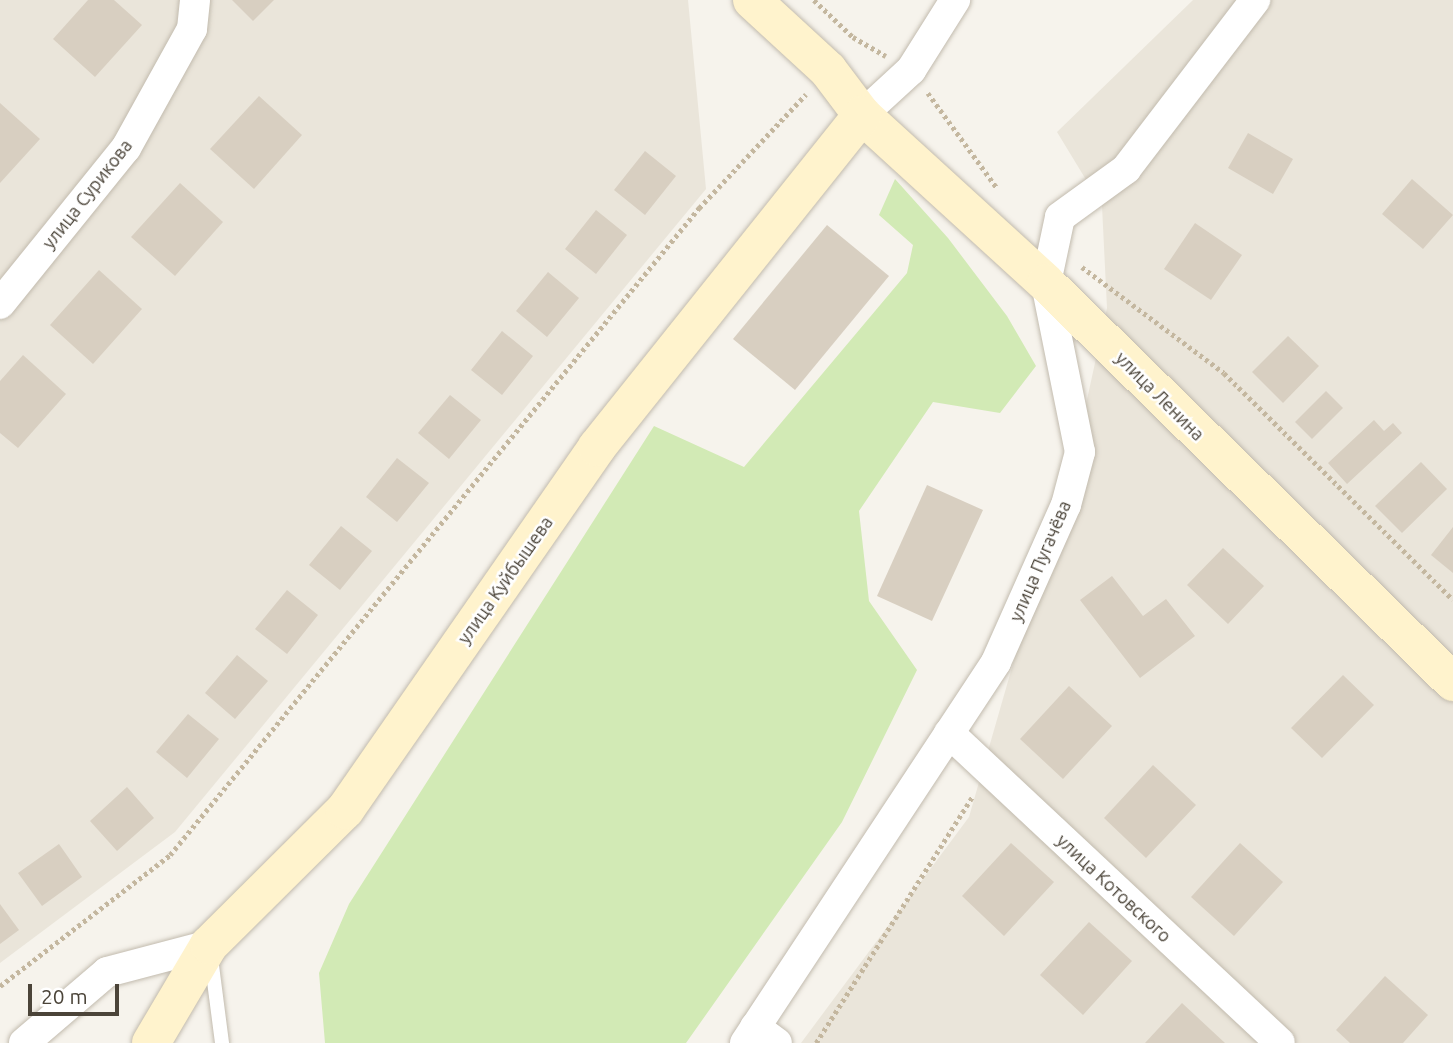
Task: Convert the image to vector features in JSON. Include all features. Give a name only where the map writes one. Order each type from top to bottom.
[{"type":"main road","name":"улица Ленина","points":[[751,0],[828,70],[862,115],[1046,283],[1453,682]]},
{"type":"main road","name":"улица Куйбышева","points":[[151,1043],[209,945],[345,810],[597,447],[862,115]]},
{"type":"street","name":"улица Сурикова","points":[[0,304],[126,148],[192,29],[195,0]]},
{"type":"street","points":[[862,115],[911,70],[955,0]]},
{"type":"street","name":"улица Пугачёва","points":[[759,1038],[996,662],[1066,505],[1080,452],[1046,283],[1060,217],[1126,169],[1255,0]]},
{"type":"street","name":"улица Котовского","points":[[949,733],[1280,1043]]},
{"type":"street","points":[[24,1043],[107,972],[209,945]]},
{"type":"lane","points":[[209,945],[222,1043]]},
{"type":"path","points":[[814,0],[853,37],[911,70],[1004,199]]},
{"type":"path","points":[[0,986],[170,855],[699,208],[828,70],[853,37]]},
{"type":"path","points":[[1054,246],[1224,373],[1453,600]]},
{"type":"path","points":[[816,1043],[989,772]]},
{"type":"shaded area","points":[[0,0],[688,0],[706,189],[175,832],[0,963]]},
{"type":"shaded area","points":[[1193,0],[1453,0],[1453,1043],[801,1043],[969,817],[1081,427],[1107,308],[1102,206],[1057,132]]},
{"type":"green space","points":[[895,179],[948,238],[1007,316],[1036,366],[1000,413],[933,402],[859,511],[869,601],[917,670],[842,822],[686,1043],[325,1043],[319,973],[349,904],[654,426],[744,467],[907,273],[913,245],[879,215]]},
{"type":"building","points":[[88,0],[114,0],[142,25],[95,77],[53,39]]},
{"type":"building","points":[[232,0],[274,0],[253,21]]},
{"type":"building","points":[[259,96],[302,135],[254,189],[210,149]]},
{"type":"building","points":[[0,103],[40,139],[0,183]]},
{"type":"building","points":[[1248,133],[1293,159],[1273,194],[1228,168]]},
{"type":"building","points":[[645,151],[676,176],[645,215],[614,190]]},
{"type":"building","points":[[1412,179],[1453,215],[1423,249],[1382,214]]},
{"type":"building","points":[[180,183],[223,222],[175,276],[131,237]]},
{"type":"building","points":[[596,210],[627,235],[596,274],[565,249]]},
{"type":"building","points":[[1195,223],[1242,255],[1211,300],[1164,269]]},
{"type":"building","points":[[827,225],[889,276],[795,390],[733,339]]},
{"type":"building","points":[[99,270],[142,309],[93,364],[50,325]]},
{"type":"building","points":[[548,272],[579,298],[547,337],[516,311]]},
{"type":"building","points":[[502,331],[533,356],[502,395],[471,370]]},
{"type":"building","points":[[1288,336],[1319,366],[1283,403],[1252,372]]},
{"type":"building","points":[[23,355],[66,394],[18,448],[0,433],[0,381]]},
{"type":"building","points":[[1326,391],[1343,408],[1312,439],[1295,422]]},
{"type":"building","points":[[450,395],[481,420],[449,459],[418,433]]},
{"type":"building","points":[[1374,420],[1384,431],[1393,423],[1402,433],[1347,484],[1328,463]]},
{"type":"building","points":[[397,458],[429,483],[397,522],[366,497]]},
{"type":"building","points":[[1421,462],[1447,489],[1402,533],[1375,506]]},
{"type":"building","points":[[927,485],[983,510],[932,621],[877,596]]},
{"type":"building","points":[[341,526],[372,551],[340,590],[309,565]]},
{"type":"building","points":[[1453,527],[1453,573],[1431,555]]},
{"type":"building","points":[[1223,548],[1264,586],[1228,624],[1187,585]]},
{"type":"building","points":[[1112,576],[1143,616],[1166,599],[1195,636],[1140,678],[1080,600]]},
{"type":"building","points":[[287,590],[318,615],[287,654],[255,629]]},
{"type":"building","points":[[237,655],[268,681],[235,719],[205,693]]},
{"type":"building","points":[[1343,675],[1374,705],[1322,758],[1291,728]]},
{"type":"building","points":[[1069,686],[1112,726],[1063,779],[1020,739]]},
{"type":"building","points":[[188,714],[219,739],[187,778],[156,752]]},
{"type":"building","points":[[1153,765],[1196,805],[1146,858],[1104,818]]},
{"type":"building","points":[[127,787],[154,818],[117,851],[90,821]]},
{"type":"building","points":[[1011,843],[1054,882],[1004,936],[962,896]]},
{"type":"building","points":[[1240,843],[1283,882],[1234,936],[1191,897]]},
{"type":"building","points":[[59,844],[82,877],[42,906],[18,873]]},
{"type":"building","points":[[0,904],[19,930],[0,944]]},
{"type":"building","points":[[1089,922],[1132,961],[1083,1015],[1040,975]]},
{"type":"building","points":[[1385,976],[1428,1015],[1403,1043],[1350,1043],[1336,1030]]},
{"type":"building","points":[[1182,1003],[1225,1043],[1145,1043]]}]
